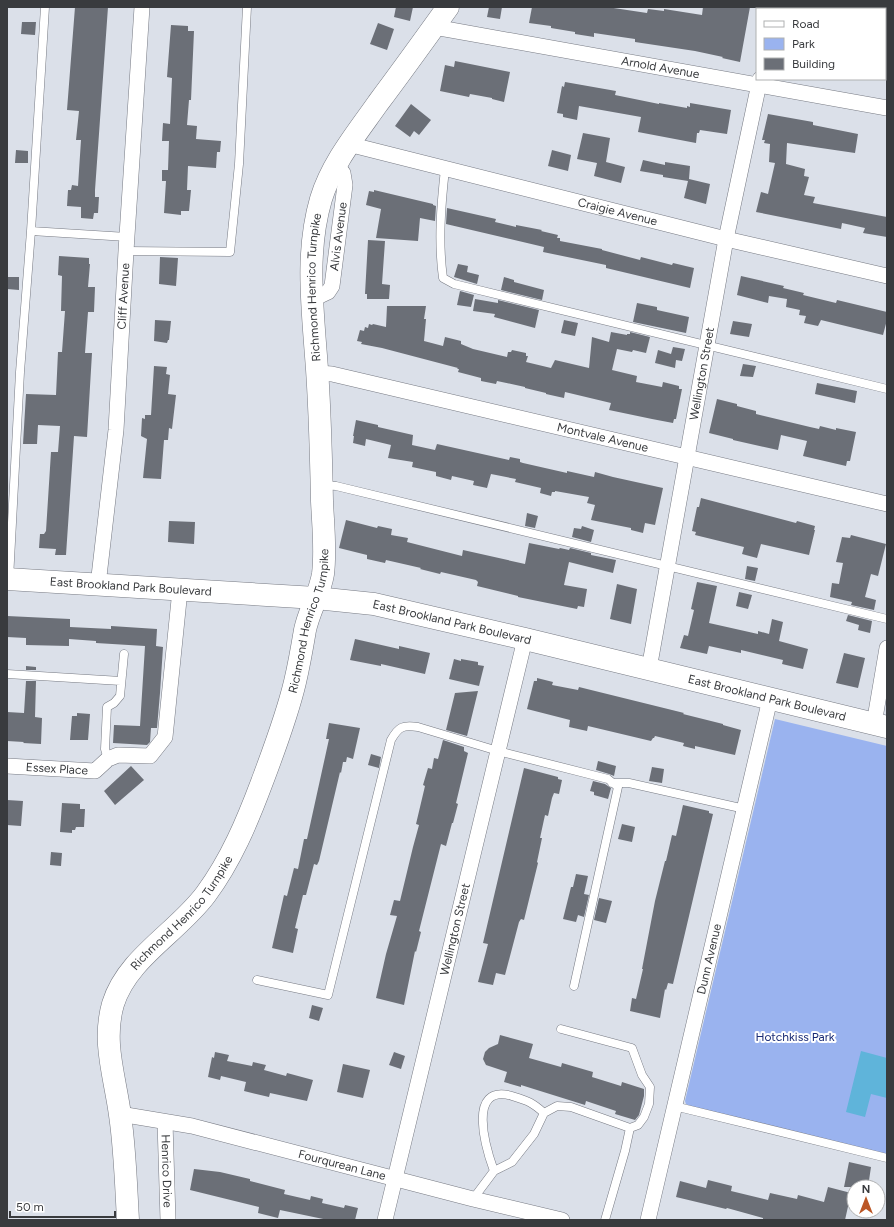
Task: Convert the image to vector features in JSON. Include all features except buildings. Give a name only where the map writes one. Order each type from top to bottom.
[{"type":"street","name":"Cliff Avenue","points":[[98,585],[116,430],[126,244],[142,7]]},
{"type":"street","name":"Richmond Henrico Turnpike","points":[[128,1220],[120,1114],[110,1062],[108,1035],[110,1017],[116,996],[121,985],[139,962],[175,928],[204,896],[230,858],[249,817],[279,736],[295,682],[306,628],[322,579],[324,562],[322,485],[318,373],[312,300],[311,256],[313,231],[322,195],[336,164],[348,144],[448,7]]},
{"type":"street","name":"Arnold Avenue","points":[[434,26],[759,82],[887,108]]},
{"type":"street","name":"Wellington Street","points":[[649,669],[726,239],[759,82]]},
{"type":"street","name":"Craigie Avenue","points":[[348,144],[726,239],[887,276]]},
{"type":"street","name":"Montvale Avenue","points":[[318,373],[332,374],[887,504]]},
{"type":"street","name":"East Brookland Park Boulevard","points":[[8,579],[316,598],[374,604],[880,725]]},
{"type":"street","name":"Essex Place","points":[[7,766],[95,771],[108,759],[118,755],[150,756],[165,737],[180,590]]},
{"type":"street","name":"Wellington Street","points":[[385,1220],[525,639]]},
{"type":"street","points":[[880,725],[887,648]]},
{"type":"street","name":"Dunn Avenue","points":[[648,1220],[770,699]]},
{"type":"street","name":"Fourqurean Lane","points":[[120,1114],[192,1126],[473,1199],[562,1220]]},
{"type":"street","name":"Henrico Drive","points":[[165,1122],[168,1220]]},
{"type":"lane","points":[[8,579],[20,372],[31,231],[45,7]]},
{"type":"lane","points":[[31,231],[126,244],[230,252],[239,164],[247,7]]},
{"type":"lane","points":[[445,169],[441,212],[441,259],[443,278],[454,284],[887,389]]},
{"type":"lane","points":[[322,485],[344,488],[887,619]]},
{"type":"lane","points":[[108,759],[105,749],[107,707],[114,703],[120,696],[124,654]]},
{"type":"lane","points":[[7,674],[121,681]]},
{"type":"lane","points":[[257,980],[328,995],[391,740],[396,730],[406,726],[418,727],[498,751],[608,779],[618,787],[574,986]]},
{"type":"lane","points":[[612,783],[630,783],[745,809]]},
{"type":"lane","points":[[473,1199],[494,1171],[512,1162],[534,1134],[544,1113],[557,1106],[571,1107],[630,1128],[638,1125],[644,1117],[649,1104],[650,1087],[642,1075],[632,1048],[561,1029]]},
{"type":"lane","points":[[494,1171],[484,1137],[483,1115],[485,1104],[488,1100],[492,1096],[505,1094],[535,1104],[544,1113]]},
{"type":"lane","points":[[674,1106],[887,1158]]},
{"type":"lane","points":[[605,1220],[625,1151],[630,1128]]},
{"type":"green space","name":"Hotchkiss Park","points":[[775,719],[887,746],[887,1155],[690,1106],[686,1104],[685,1101]]},
{"type":"shaded area","points":[[861,1051],[887,1058],[887,1098],[871,1094],[865,1117],[846,1112]]}]
